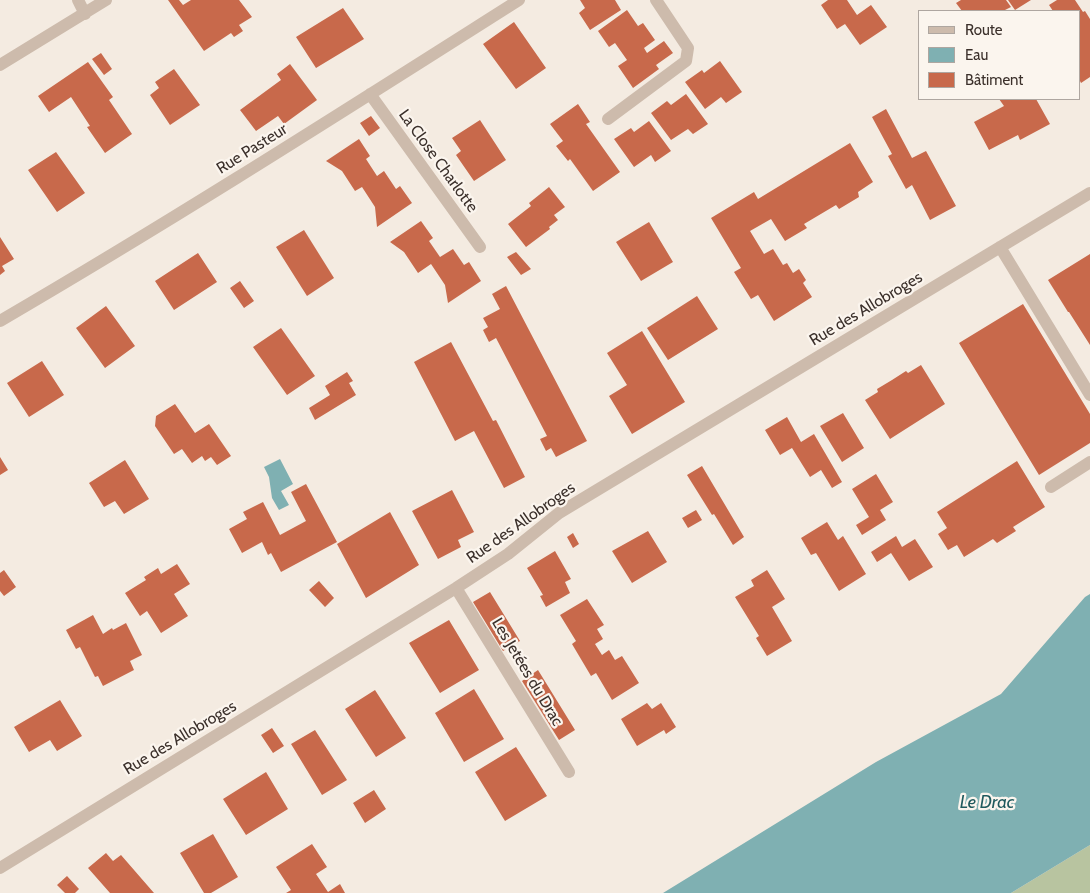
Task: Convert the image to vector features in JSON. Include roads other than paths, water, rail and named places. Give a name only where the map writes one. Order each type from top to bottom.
[{"type":"street","points":[[78,0],[85,14]]},
{"type":"street","points":[[0,65],[106,0]]},
{"type":"street","name":"Rue Pasteur","points":[[0,321],[91,268],[519,0]]},
{"type":"street","points":[[608,119],[686,60],[688,48],[656,0]]},
{"type":"street","name":"La Close Charlotte","points":[[370,94],[480,248]]},
{"type":"street","name":"Rue des Allobroges","points":[[0,868],[456,588],[508,554],[560,512],[1090,193]]},
{"type":"street","points":[[1000,247],[1090,395]]},
{"type":"street","points":[[1051,487],[1090,462]]},
{"type":"street","name":"Les Jetées du Drac","points":[[456,588],[569,772]]},
{"type":"water","points":[[280,459],[293,484],[281,491],[289,505],[279,510],[272,498],[269,477],[264,467]]},
{"type":"water","name":"Le Drac","points":[[1090,594],[1090,845],[1011,893],[663,893],[876,762],[1001,694],[1085,597]]}]
